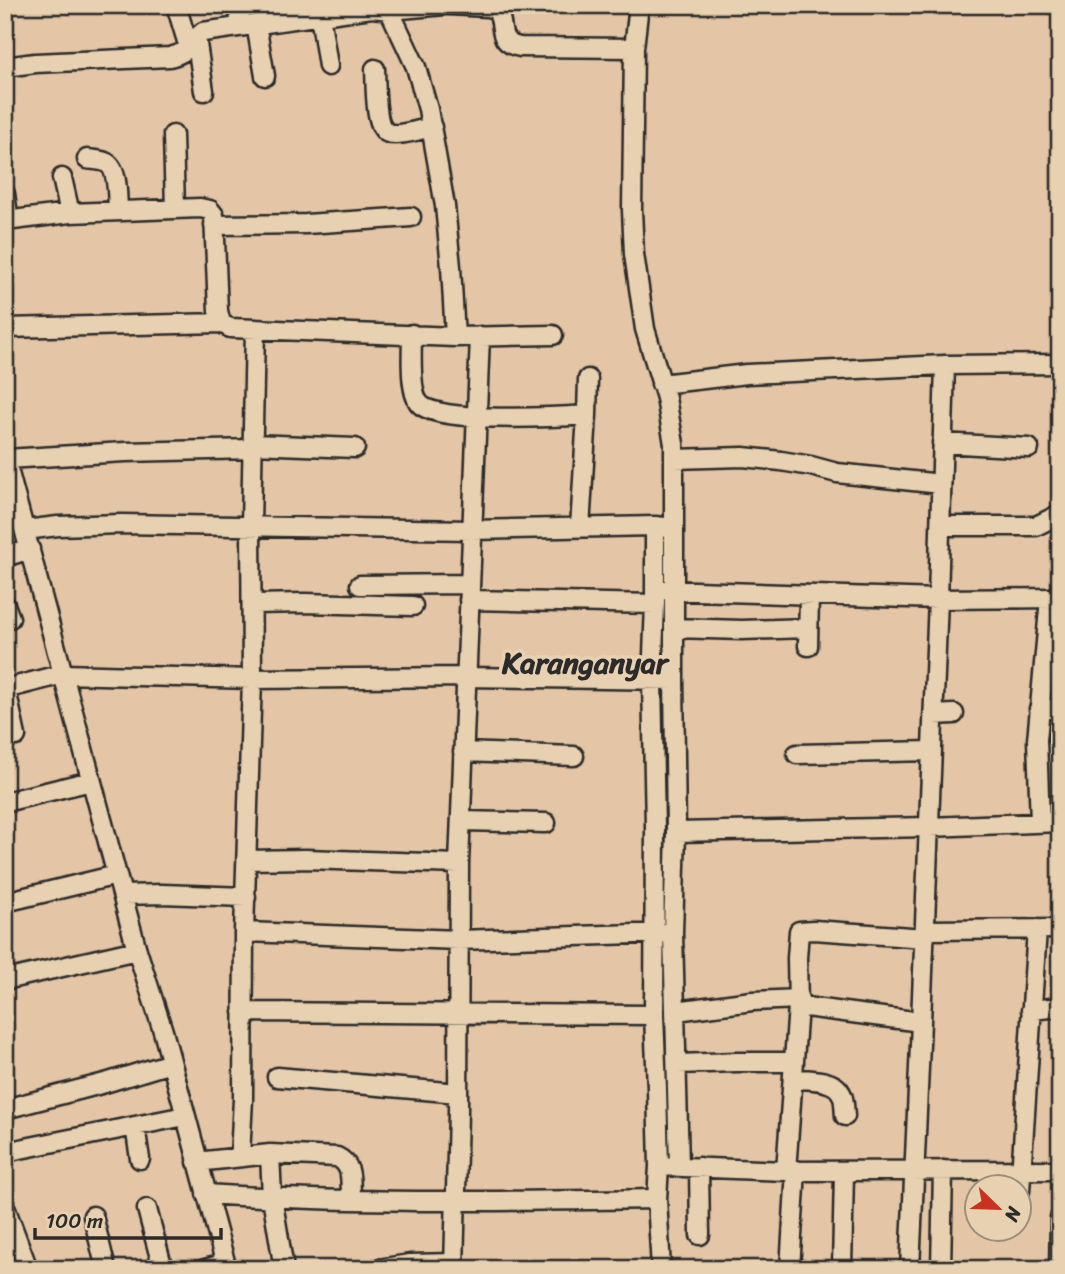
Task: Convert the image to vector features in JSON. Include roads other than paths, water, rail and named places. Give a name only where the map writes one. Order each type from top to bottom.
[{"type":"street","points":[[176,5],[192,43],[204,91]]},
{"type":"street","points":[[238,5],[248,25],[265,76]]},
{"type":"street","points":[[5,67],[35,63],[170,57],[181,54],[203,32],[311,12],[447,5],[487,6],[496,9],[500,15],[503,38],[511,46],[634,48]]},
{"type":"street","points":[[639,5],[634,48],[634,254],[645,329],[666,398],[674,444],[655,597],[676,832],[664,934]]},
{"type":"street","points":[[388,7],[416,67],[432,127],[445,206],[455,337]]},
{"type":"street","points":[[311,12],[328,66]]},
{"type":"street","points":[[375,69],[382,129],[389,134],[398,134],[432,127]]},
{"type":"street","points":[[173,135],[175,209]]},
{"type":"street","points":[[87,159],[105,162],[111,166],[115,174],[118,211]]},
{"type":"street","points":[[62,178],[70,213]]},
{"type":"street","points":[[5,194],[7,221],[70,213],[210,210],[214,215],[218,311],[221,323]]},
{"type":"street","points":[[214,225],[306,224],[411,217]]},
{"type":"street","points":[[5,328],[221,323],[230,328],[455,337],[553,335]]},
{"type":"street","points":[[240,1156],[252,679],[251,526],[255,329]]},
{"type":"street","points":[[412,334],[413,387],[416,400],[423,408],[476,418],[587,415]]},
{"type":"street","points":[[378,1269],[410,1264],[454,1266],[459,864],[480,336]]},
{"type":"street","points":[[662,384],[747,374],[945,365],[1060,364]]},
{"type":"street","points":[[910,1269],[922,1023],[945,365]]},
{"type":"street","points":[[580,528],[588,379]]},
{"type":"street","points":[[942,443],[1029,448]]},
{"type":"street","points":[[205,1269],[226,1266],[181,1094],[137,950],[5,459],[253,446],[355,448]]},
{"type":"street","points":[[674,459],[743,457],[811,466],[837,473],[941,484]]},
{"type":"street","points":[[940,526],[1035,526],[1060,514]]},
{"type":"street","points":[[25,530],[121,524],[471,530],[664,527]]},
{"type":"street","points":[[661,1269],[657,1199],[657,1089],[665,1020],[664,934],[655,827],[663,680],[674,628],[674,591],[664,527]]},
{"type":"street","points":[[5,557],[30,549]]},
{"type":"street","points":[[360,585],[469,592],[655,597],[674,591],[938,599],[1055,598],[1039,709],[1037,740],[1040,822]]},
{"type":"street","points":[[674,628],[742,630],[808,637],[809,595]]},
{"type":"street","points":[[253,604],[413,606]]},
{"type":"street","points":[[16,736],[6,689],[64,674],[252,679],[466,677],[663,680]]},
{"type":"street","points":[[1039,709],[1060,709]]},
{"type":"street","points":[[933,715],[954,714]]},
{"type":"street","points":[[797,754],[932,751]]},
{"type":"street","points":[[463,752],[575,756]]},
{"type":"street","points":[[5,802],[91,781]]},
{"type":"street","points":[[461,821],[546,823]]},
{"type":"street","points":[[676,832],[1060,822]]},
{"type":"street","points":[[247,860],[459,864]]},
{"type":"street","points":[[5,902],[117,875]]},
{"type":"street","points":[[123,895],[246,897]]},
{"type":"street","points":[[1021,1171],[1037,929]]},
{"type":"street","points":[[790,1269],[799,930],[925,934],[1060,929]]},
{"type":"street","points":[[244,932],[458,940],[664,934]]},
{"type":"street","points":[[5,980],[137,950]]},
{"type":"street","points":[[243,1012],[665,1020],[752,1001],[798,1003],[922,1023]]},
{"type":"street","points":[[1031,1010],[1060,1007]]},
{"type":"street","points":[[665,1020],[678,1064],[679,1166]]},
{"type":"street","points":[[678,1064],[736,1062],[794,1071],[839,1089],[843,1095],[845,1115]]},
{"type":"street","points":[[5,1109],[171,1063]]},
{"type":"street","points":[[277,1077],[458,1093]]},
{"type":"street","points":[[5,1153],[185,1116]]},
{"type":"street","points":[[135,1126],[140,1159]]},
{"type":"street","points":[[270,1154],[272,1197],[284,1269]]},
{"type":"street","points":[[197,1162],[270,1154],[337,1157],[344,1161],[350,1172],[351,1199]]},
{"type":"street","points":[[659,1166],[844,1171],[1060,1170]]},
{"type":"street","points":[[699,1167],[701,1235]]},
{"type":"street","points":[[941,1269],[943,1170]]},
{"type":"street","points":[[842,1269],[844,1171]]},
{"type":"street","points":[[206,1194],[456,1201],[657,1199]]},
{"type":"street","points":[[5,1207],[28,1269]]},
{"type":"street","points":[[147,1209],[163,1269]]},
{"type":"street","points":[[93,1216],[106,1269]]},
{"type":"street","points":[[1059,1269],[1060,1218]]},
{"type":"district","name":"Karanganyar","points":[[585,663]]}]
